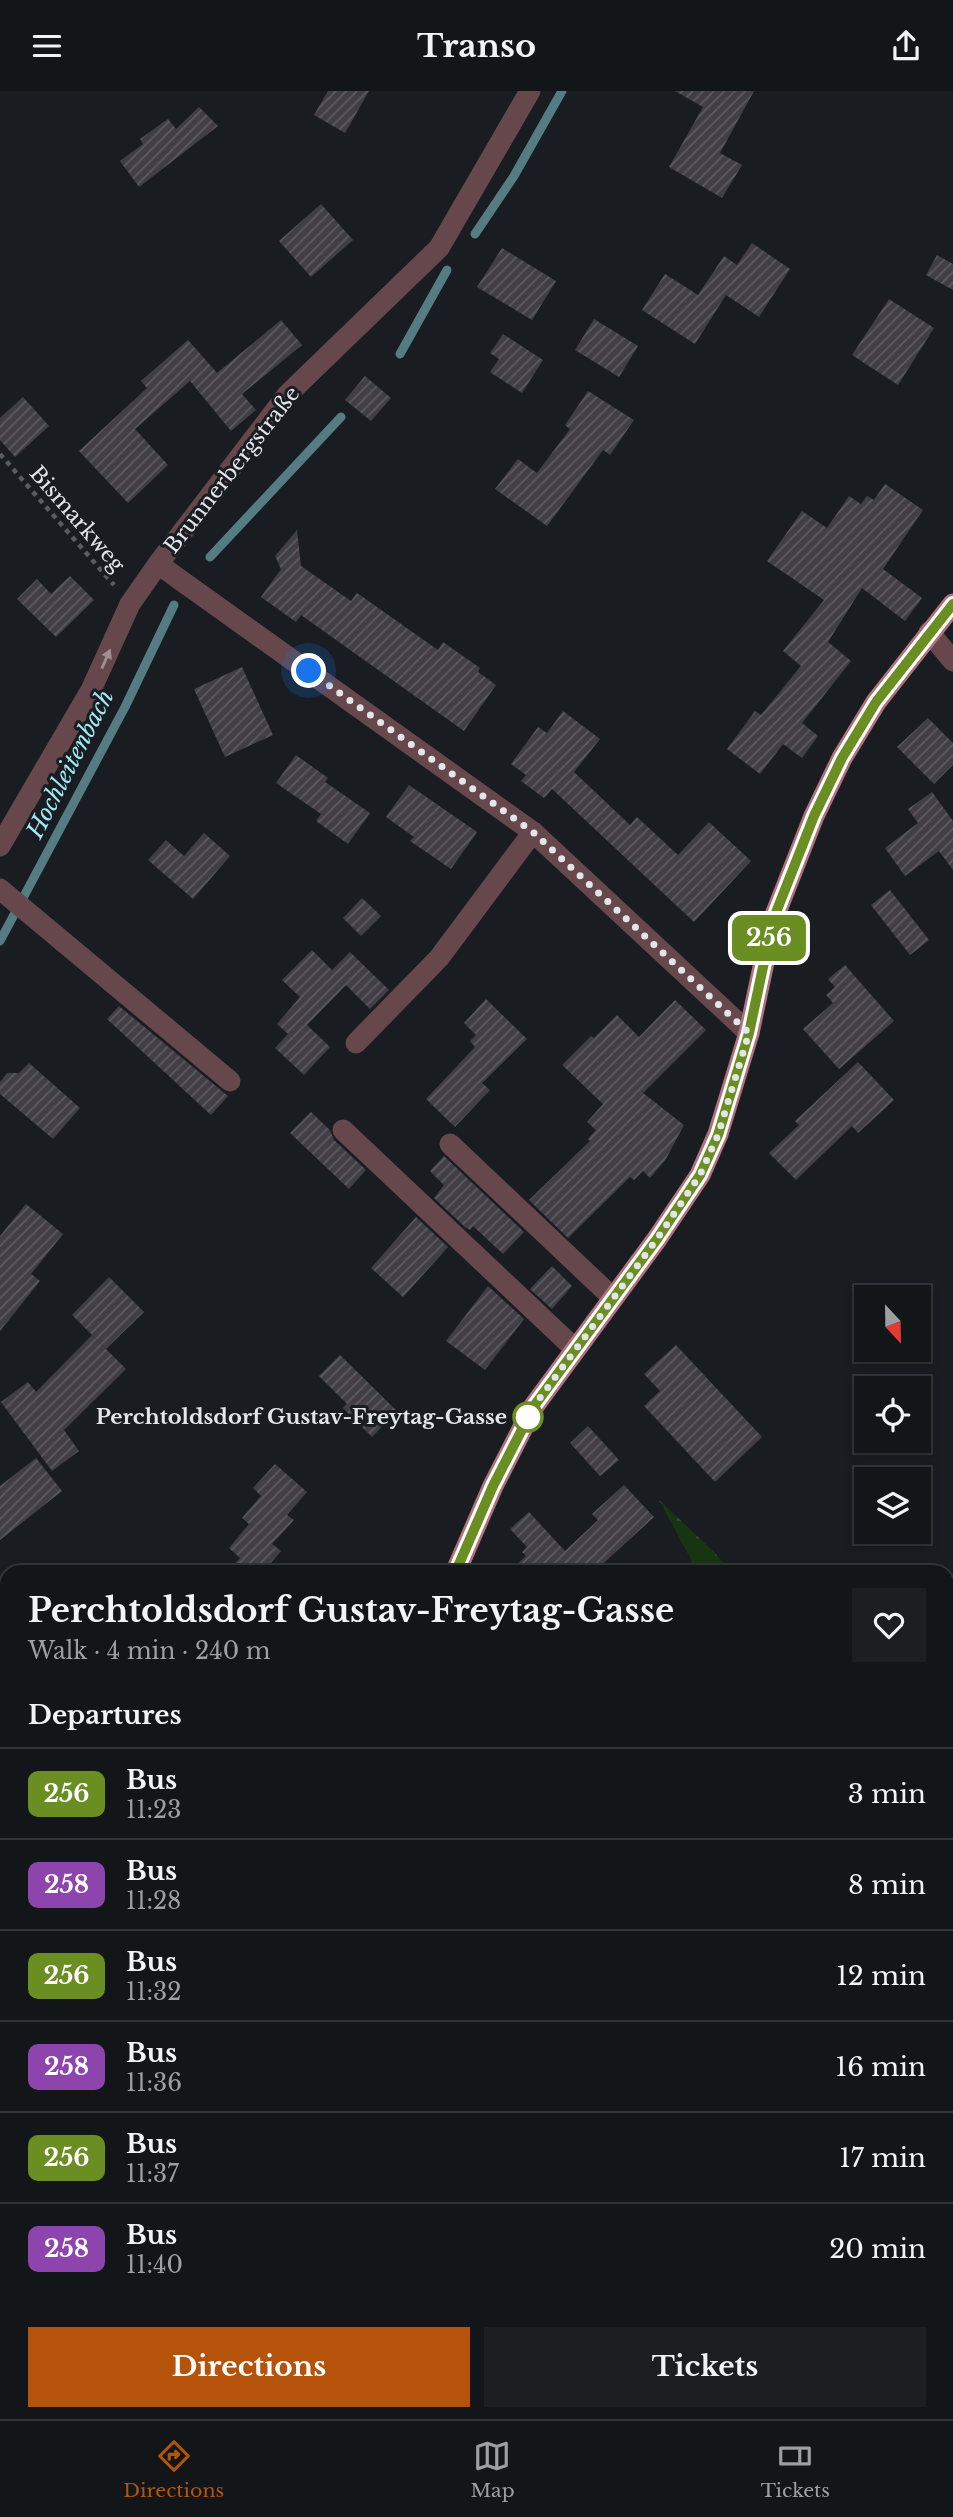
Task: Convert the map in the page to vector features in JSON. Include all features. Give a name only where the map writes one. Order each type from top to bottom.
[{"type":"main road","points":[[459,1565],[515,1440],[534,1406],[657,1239],[700,1175],[718,1135],[749,1033],[773,920],[814,816],[842,758],[876,702],[953,604]]},
{"type":"street","name":"Brunnerbergstraße","points":[[0,846],[92,690],[130,604],[158,564],[288,394],[439,248],[530,91]]},
{"type":"street","points":[[158,564],[533,832],[749,1033]]},
{"type":"street","points":[[929,632],[953,661]]},
{"type":"street","points":[[356,1043],[439,958],[533,832]]},
{"type":"street","points":[[4,892],[230,1081]]},
{"type":"street","points":[[343,1130],[575,1349]]},
{"type":"street","points":[[450,1144],[613,1298]]},
{"type":"path","name":"Bismarkweg","points":[[0,454],[130,604]]},
{"type":"green space","points":[[659,1500],[726,1565],[688,1565],[692,1561]]},
{"type":"building","points":[[328,91],[369,91],[345,133],[314,115]]},
{"type":"building","points":[[675,91],[754,91],[720,153],[742,165],[722,198],[669,167],[703,107]]},
{"type":"building","points":[[199,107],[218,126],[139,187],[120,161],[143,144],[140,139],[168,119],[176,129]]},
{"type":"building","points":[[321,204],[353,240],[311,277],[279,241]]},
{"type":"building","points":[[752,243],[790,269],[759,317],[726,295],[695,344],[642,310],[665,274],[698,295],[724,256],[737,265]]},
{"type":"building","points":[[502,248],[556,281],[532,320],[477,287]]},
{"type":"building","points":[[937,255],[953,264],[953,290],[926,275]]},
{"type":"building","points":[[889,299],[934,328],[898,385],[852,355]]},
{"type":"building","points":[[594,319],[638,346],[619,377],[575,350]]},
{"type":"building","points":[[281,320],[302,345],[242,394],[256,410],[231,431],[190,381],[135,429],[168,465],[128,503],[79,451],[147,388],[141,381],[188,340],[217,373]]},
{"type":"building","points":[[503,334],[543,360],[522,393],[490,372],[499,359],[490,353]]},
{"type":"building","points":[[365,376],[391,398],[371,421],[345,400]]},
{"type":"building","points":[[588,391],[634,420],[610,455],[603,450],[547,526],[495,489],[518,459],[537,473],[570,429],[565,425]]},
{"type":"building","points":[[23,397],[49,426],[15,457],[0,440],[0,418]]},
{"type":"building","points":[[885,484],[923,510],[883,569],[922,598],[905,621],[862,588],[828,642],[851,661],[802,723],[818,736],[802,758],[783,744],[760,774],[727,749],[755,711],[761,715],[801,666],[783,651],[824,600],[767,561],[802,511],[827,528],[849,496],[861,504],[867,496],[874,500]]},
{"type":"building","points":[[297,530],[301,566],[351,601],[357,593],[438,650],[443,642],[480,668],[478,672],[496,685],[464,731],[301,615],[296,622],[261,597],[281,569],[275,556]]},
{"type":"building","points":[[70,576],[94,600],[56,637],[17,599],[37,579],[51,594]]},
{"type":"building","points":[[242,667],[273,735],[225,757],[194,689]]},
{"type":"building","points":[[563,711],[600,739],[574,772],[630,825],[637,817],[678,855],[709,822],[751,861],[694,922],[552,789],[544,798],[521,781],[526,775],[511,764],[538,727],[547,733]]},
{"type":"building","points":[[928,718],[953,743],[953,765],[934,784],[897,747]]},
{"type":"building","points":[[296,755],[328,778],[325,782],[370,813],[348,844],[316,821],[321,814],[276,783]]},
{"type":"building","points":[[409,785],[477,832],[451,869],[410,841],[414,837],[386,817]]},
{"type":"building","points":[[932,792],[953,821],[953,870],[939,851],[905,876],[885,848],[918,823],[908,809]]},
{"type":"building","points":[[204,833],[230,856],[193,899],[148,860],[166,840],[184,856]]},
{"type":"building","points":[[890,890],[929,940],[910,955],[871,905]]},
{"type":"building","points":[[362,898],[381,916],[361,936],[343,918]]},
{"type":"building","points":[[312,950],[332,970],[350,952],[389,990],[370,1009],[346,985],[307,1025],[330,1047],[304,1075],[275,1048],[288,1034],[277,1024],[300,997],[282,980]]},
{"type":"building","points":[[845,965],[894,1021],[839,1069],[803,1029],[833,1003],[826,995],[835,987],[828,979]]},
{"type":"building","points":[[486,999],[527,1039],[482,1083],[490,1090],[455,1127],[426,1099],[475,1047],[470,1041],[476,1035],[464,1023]]},
{"type":"building","points":[[675,1000],[706,1030],[643,1093],[684,1125],[666,1159],[650,1178],[643,1171],[634,1180],[630,1177],[568,1238],[529,1200],[590,1141],[588,1139],[596,1130],[587,1122],[603,1104],[562,1065],[617,1015],[639,1037]]},
{"type":"building","points":[[119,1006],[228,1096],[211,1115],[107,1019]]},
{"type":"building","points":[[858,1062],[894,1100],[858,1133],[852,1126],[796,1180],[769,1153],[799,1125],[795,1121]]},
{"type":"building","points":[[29,1063],[80,1108],[53,1139],[0,1094],[0,1082],[7,1073],[19,1073]]},
{"type":"building","points":[[311,1112],[330,1130],[334,1140],[366,1170],[349,1189],[290,1133]]},
{"type":"building","points":[[444,1156],[524,1232],[503,1254],[473,1226],[470,1230],[465,1227],[434,1198],[444,1185],[430,1171]]},
{"type":"building","points":[[26,1204],[63,1234],[31,1274],[40,1281],[0,1331],[0,1236]]},
{"type":"building","points":[[416,1217],[448,1247],[403,1297],[371,1268]]},
{"type":"building","points":[[552,1266],[572,1286],[552,1309],[530,1289]]},
{"type":"building","points":[[109,1277],[144,1312],[106,1349],[72,1315]]},
{"type":"building","points":[[488,1286],[524,1319],[485,1370],[446,1341]]},
{"type":"building","points":[[92,1335],[126,1369],[64,1430],[79,1451],[52,1471],[1,1402],[28,1382],[36,1392]]},
{"type":"building","points":[[676,1345],[762,1437],[715,1482],[644,1406],[660,1391],[644,1374]]},
{"type":"building","points":[[340,1355],[397,1411],[372,1437],[343,1408],[347,1404],[319,1376]]},
{"type":"building","points":[[588,1426],[619,1460],[600,1476],[570,1443]]},
{"type":"building","points":[[36,1458],[62,1491],[0,1540],[0,1486]]},
{"type":"building","points":[[275,1464],[307,1492],[287,1515],[294,1520],[272,1544],[281,1551],[269,1565],[234,1565],[240,1558],[229,1548],[249,1524],[242,1518],[261,1496],[253,1488]]},
{"type":"building","points":[[624,1485],[654,1517],[602,1565],[516,1565],[526,1556],[522,1552],[527,1547],[510,1529],[529,1512],[565,1551],[598,1520],[592,1514]]},
{"type":"waterway","name":"Hochleitenbach","points":[[475,234],[514,176],[562,91]]},
{"type":"waterway","name":"Hochleitenbach","points":[[400,354],[447,270]]},
{"type":"waterway","name":"Hochleitenbach","points":[[210,557],[341,417]]},
{"type":"waterway","name":"Hochleitenbach","points":[[0,941],[125,707],[174,605]]},
{"type":"bus line","name":"256","points":[[459,1565],[493,1486],[534,1406],[657,1239],[700,1175],[718,1135],[749,1033],[773,920],[814,816],[842,758],[876,702],[953,604]]},
{"type":"place","name":"Perchtoldsdorf Gustav-Freytag-Gasse","points":[[528,1417]]},
{"type":"route","points":[[309,671],[533,832],[749,1033],[718,1135],[700,1175],[657,1239],[534,1406],[525,1423],[528,1417]]}]
